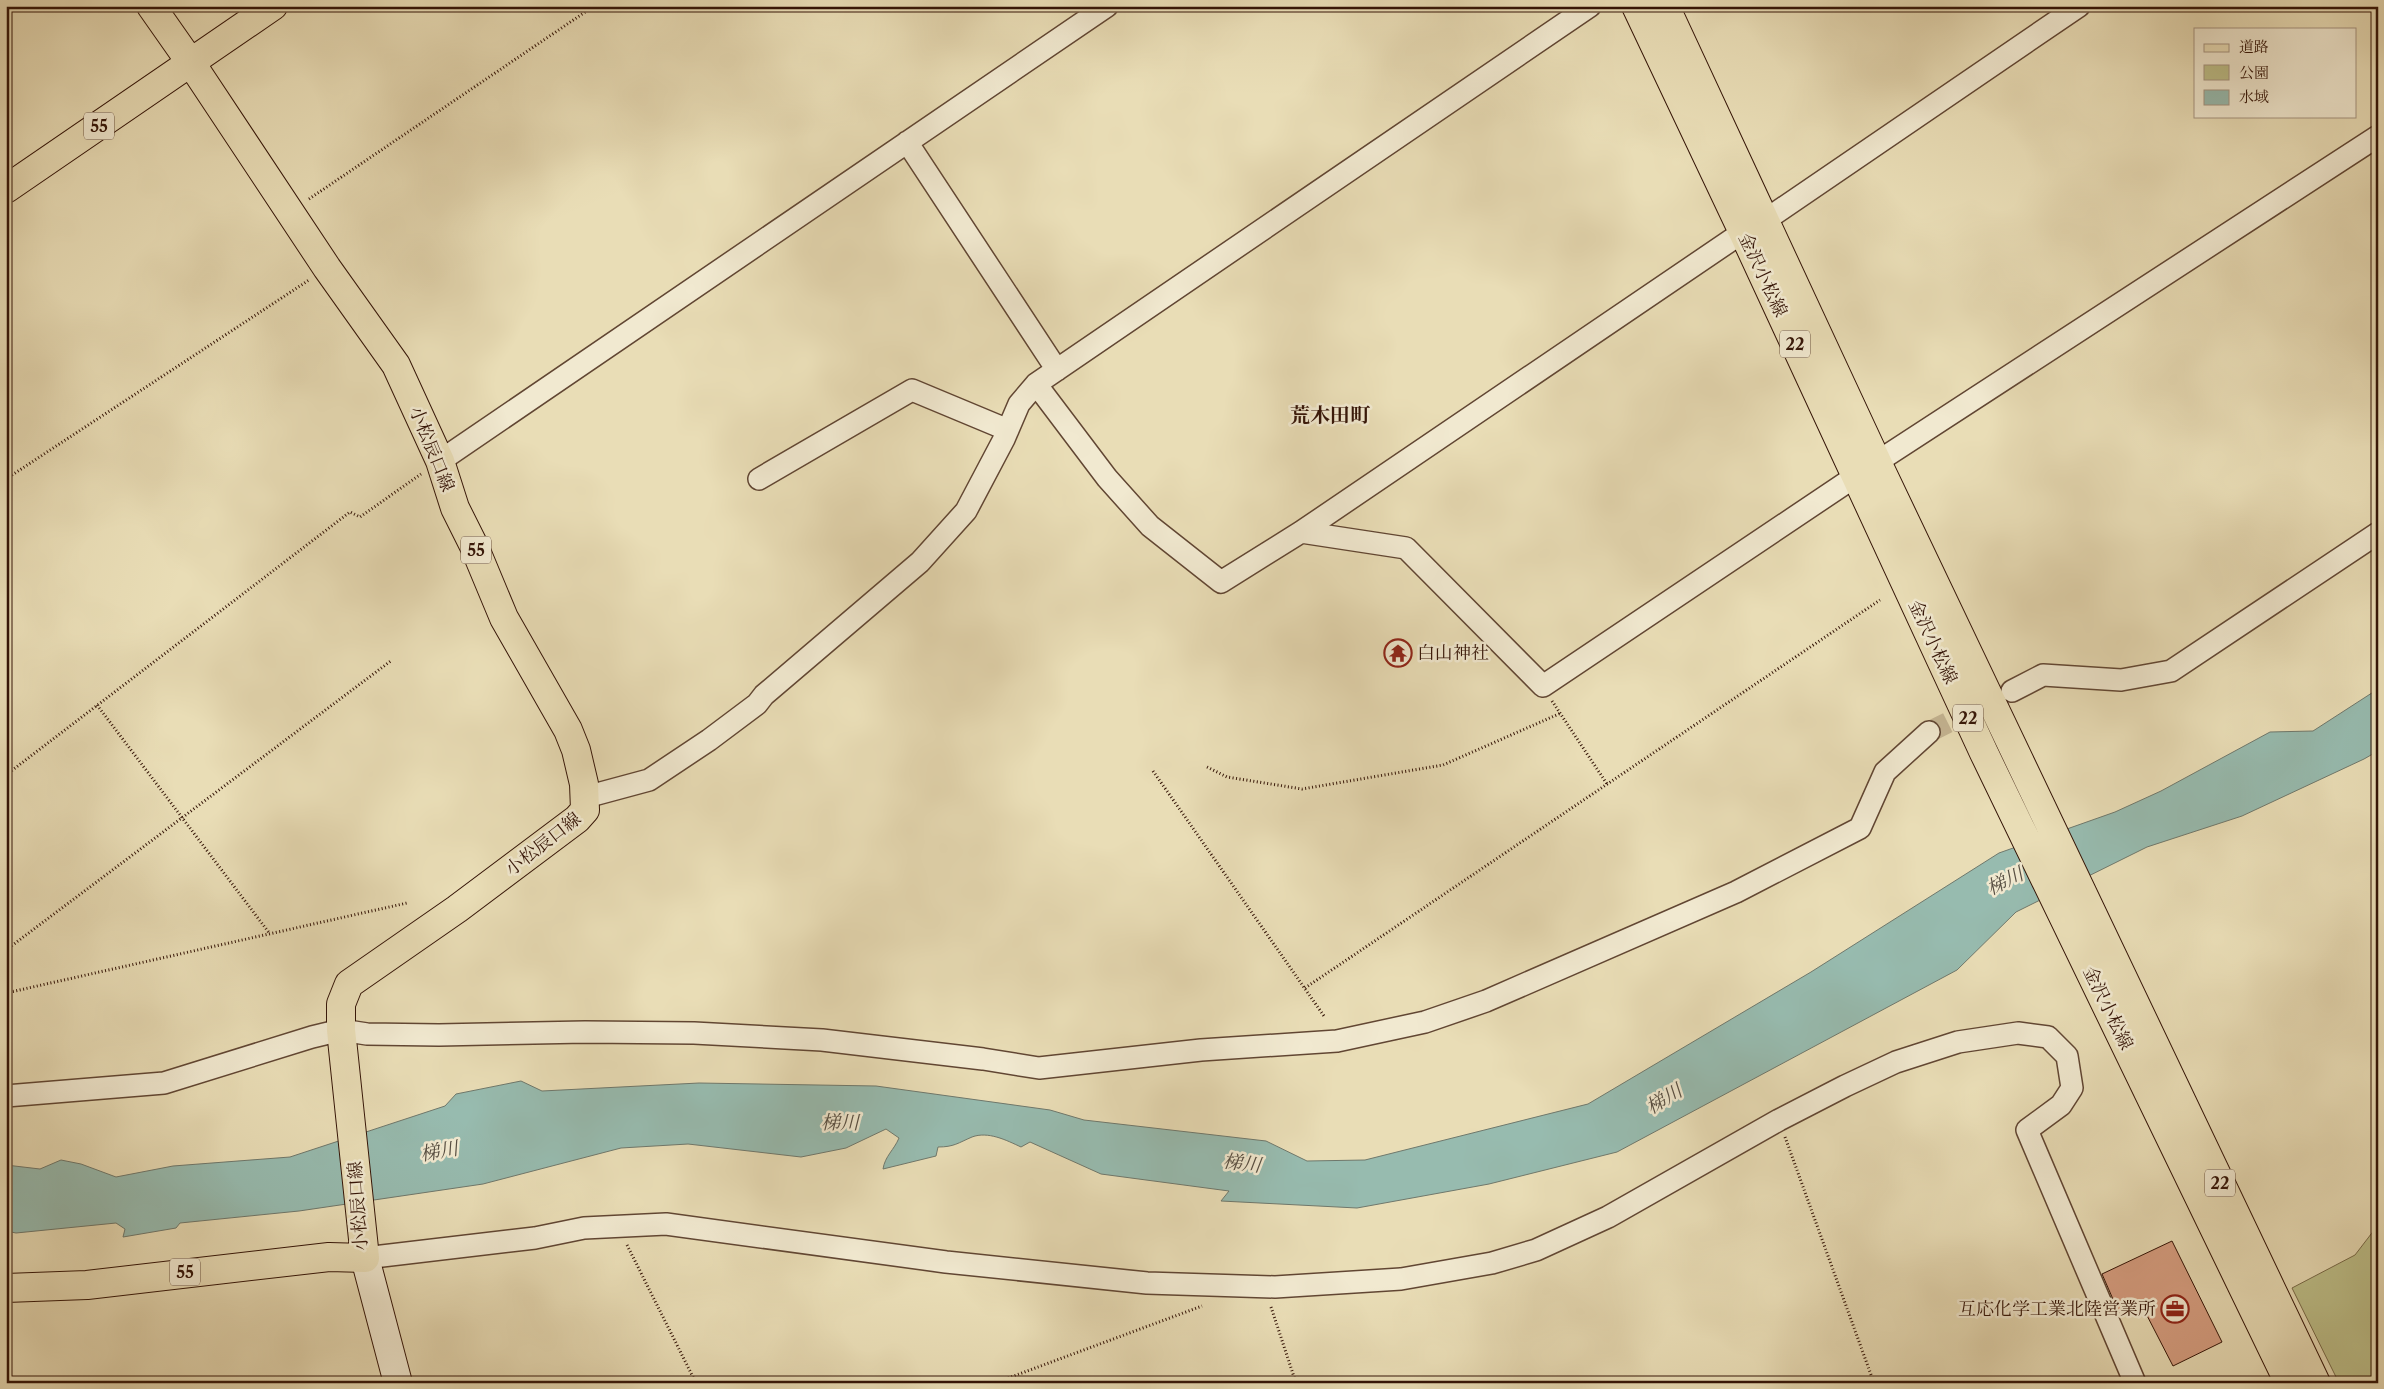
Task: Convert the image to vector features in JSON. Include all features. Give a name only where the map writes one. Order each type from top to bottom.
[{"type":"main road","name":"小松辰口線","points":[[6,1288],[87,1285],[364,1253],[342,1034],[342,1004],[349,984],[457,909],[578,819],[585,810],[586,797],[576,750],[568,730],[504,618],[474,546],[455,508],[440,461],[396,366],[326,268],[191,62],[151,6]]},
{"type":"main road","name":"55","points":[[6,189],[273,6]]},
{"type":"main road","name":"金沢小松線","points":[[1636,6],[1754,226]]},
{"type":"main road","name":"金沢小松線","points":[[1665,6],[1754,226],[1867,469],[1952,682],[1984,753],[2113,989],[2316,1383]]},
{"type":"main road","name":"金沢小松線","points":[[1867,469],[1977,671],[2008,736],[2113,989],[2289,1383]]},
{"type":"main road","points":[[364,1253],[398,1383]]},
{"type":"street","points":[[440,461],[1107,6]]},
{"type":"street","points":[[586,797],[649,780],[709,740],[757,704],[764,695],[920,562],[966,512],[1008,430],[1019,404],[1036,384],[1590,6]]},
{"type":"street","points":[[1036,384],[1107,478],[1150,526],[1221,582],[1301,532],[2079,6]]},
{"type":"street","points":[[1301,532],[1406,548],[1543,686],[1867,469],[2378,136]]},
{"type":"street","points":[[907,142],[1057,370]]},
{"type":"street","points":[[759,479],[912,390],[1008,430]]},
{"type":"street","points":[[2012,691],[2043,674],[2121,680],[2171,670],[2378,533]]},
{"type":"street","points":[[6,1096],[164,1083],[312,1037],[342,1034],[439,1035],[694,1032],[822,1040],[983,1059],[1038,1068],[1200,1050],[1337,1041],[1424,1022],[1486,1001],[1736,892],[1860,828],[1885,772],[1929,732]]},
{"type":"street","points":[[364,1253],[535,1238],[584,1228],[666,1224],[946,1262],[1147,1283],[1275,1287],[1401,1279],[1492,1262],[1536,1250],[1608,1217],[1779,1120],[1896,1062],[1958,1042],[2018,1033],[2048,1037],[2067,1056],[2072,1088],[2061,1105],[2027,1130],[2135,1383]]},
{"type":"path","points":[[290,212],[594,6]]},
{"type":"path","points":[[6,479],[326,268]]},
{"type":"path","points":[[6,775],[350,512],[360,517],[440,461]]},
{"type":"path","points":[[1305,988],[1880,600]]},
{"type":"path","points":[[6,950],[392,660]]},
{"type":"path","points":[[1543,686],[1607,784]]},
{"type":"path","points":[[97,706],[270,934]]},
{"type":"path","points":[[1207,767],[1227,776],[1302,789],[1443,765],[1560,713]]},
{"type":"path","points":[[1153,771],[1324,1016]]},
{"type":"path","points":[[6,994],[407,903]]},
{"type":"path","points":[[1779,1120],[1874,1383]]},
{"type":"path","points":[[617,1226],[696,1383]]},
{"type":"path","points":[[1270,1304],[1296,1383]]},
{"type":"path","points":[[995,1383],[1200,1306],[1210,1306]]},
{"type":"green space","points":[[2378,1225],[2378,1383],[2339,1383],[2292,1288],[2355,1255]]},
{"type":"water","name":"梯川","points":[[2378,689],[2378,751],[2364,759],[2242,816],[2147,847],[2016,912],[1957,970],[1617,1152],[1489,1184],[1357,1208],[1221,1201],[1229,1191],[1101,1174],[1030,1142],[1021,1147],[997,1137],[984,1135],[978,1135],[952,1145],[938,1147],[936,1156],[883,1169],[899,1138],[886,1129],[846,1148],[801,1157],[688,1144],[621,1148],[483,1184],[299,1211],[180,1223],[176,1228],[123,1237],[125,1229],[116,1223],[16,1233],[6,1231],[6,1165],[40,1169],[61,1160],[81,1164],[116,1177],[173,1166],[290,1157],[445,1106],[456,1094],[521,1081],[542,1091],[699,1083],[876,1086],[1050,1110],[1084,1120],[1266,1141],[1307,1161],[1365,1160],[1588,1104],[1811,972],[1999,853],[2115,812],[2161,791],[2270,732],[2313,731]]},
{"type":"building","name":"互応化学工業北陸営業所","points":[[2172,1241],[2222,1342],[2173,1366],[2140,1302],[2119,1313],[2102,1274]]},
{"type":"tunnel","points":[[1929,732],[2005,694]]},
{"type":"place","name":"白山神社","points":[[1398,653]]},
{"type":"place","name":"互応化学工業北陸営業所","points":[[2175,1309]]},
{"type":"district","name":"荒木田町","points":[[1330,415]]}]
